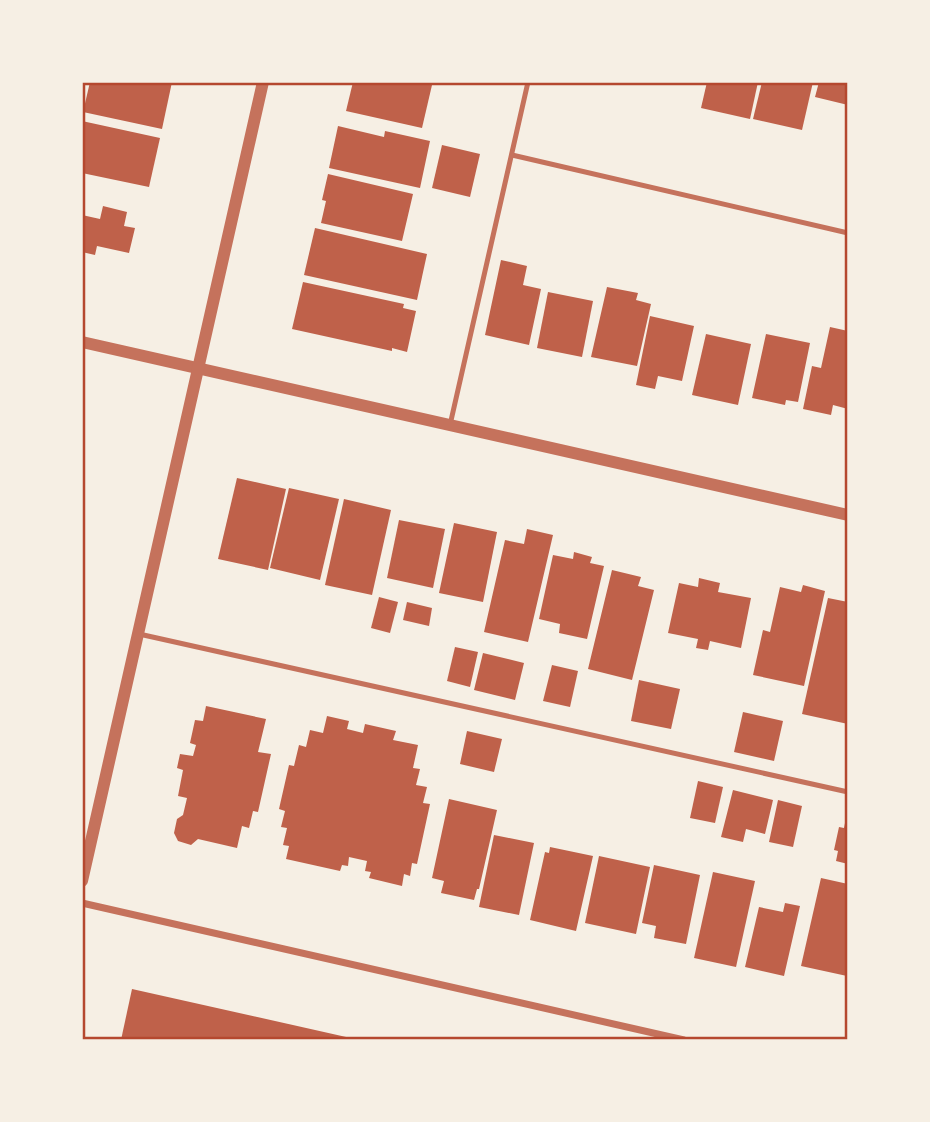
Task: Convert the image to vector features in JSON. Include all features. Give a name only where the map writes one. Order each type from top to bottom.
[{"type":"street","points":[[82,881],[264,82]]},
{"type":"street","points":[[82,342],[848,515]]},
{"type":"street","points":[[82,903],[684,1040]]},
{"type":"lane","points":[[450,425],[528,82]]},
{"type":"lane","points":[[512,155],[848,233]]},
{"type":"lane","points":[[139,634],[848,792]]},
{"type":"building","points":[[90,82],[172,82],[162,129],[83,112]]},
{"type":"building","points":[[353,82],[419,82],[432,85],[422,128],[346,111]]},
{"type":"building","points":[[707,82],[758,82],[750,119],[701,108]]},
{"type":"building","points":[[762,82],[813,82],[802,130],[753,119]]},
{"type":"building","points":[[819,82],[848,82],[848,105],[815,97]]},
{"type":"building","points":[[82,121],[160,138],[149,187],[82,173]]},
{"type":"building","points":[[338,126],[384,137],[385,131],[430,141],[420,188],[329,168]]},
{"type":"building","points":[[442,145],[480,154],[470,197],[432,188]]},
{"type":"building","points":[[328,174],[413,194],[402,241],[321,223],[326,201],[322,200]]},
{"type":"building","points":[[103,206],[127,212],[124,226],[135,228],[129,253],[97,246],[95,255],[82,252],[82,215],[100,219]]},
{"type":"building","points":[[315,228],[427,254],[417,300],[304,275]]},
{"type":"building","points":[[501,260],[527,266],[523,285],[541,289],[529,345],[485,335]]},
{"type":"building","points":[[303,282],[404,304],[403,308],[416,311],[407,352],[292,329]]},
{"type":"building","points":[[607,287],[638,293],[636,300],[651,304],[637,366],[591,357]]},
{"type":"building","points":[[548,292],[593,301],[582,357],[537,348]]},
{"type":"building","points":[[650,316],[694,326],[682,381],[658,376],[655,389],[636,385]]},
{"type":"building","points":[[830,327],[848,331],[848,409],[833,405],[831,415],[803,409],[812,366],[821,368]]},
{"type":"building","points":[[706,334],[751,344],[738,405],[692,395]]},
{"type":"building","points":[[766,334],[810,343],[798,402],[786,400],[785,405],[752,398]]},
{"type":"building","points":[[237,478],[286,489],[268,570],[218,559]]},
{"type":"building","points":[[289,488],[339,499],[320,580],[270,568]]},
{"type":"building","points":[[344,499],[391,510],[372,595],[325,585]]},
{"type":"building","points":[[399,520],[445,529],[433,588],[387,578]]},
{"type":"building","points":[[454,523],[497,532],[483,602],[439,593]]},
{"type":"building","points":[[527,529],[553,535],[528,642],[484,632],[505,540],[524,544]]},
{"type":"building","points":[[574,552],[592,557],[590,563],[604,566],[587,639],[559,633],[560,624],[539,619],[553,555],[573,559]]},
{"type":"building","points":[[612,570],[641,577],[638,586],[654,590],[632,680],[588,669]]},
{"type":"building","points":[[699,578],[720,583],[718,592],[751,598],[741,648],[710,641],[708,650],[696,648],[698,639],[668,633],[679,583],[698,587]]},
{"type":"building","points":[[803,585],[825,591],[804,686],[753,675],[763,630],[770,632],[780,587],[801,592]]},
{"type":"building","points":[[379,597],[398,602],[390,633],[371,628]]},
{"type":"building","points":[[828,598],[848,602],[848,724],[802,714]]},
{"type":"building","points":[[407,602],[432,608],[429,626],[403,620]]},
{"type":"building","points":[[455,647],[478,652],[470,687],[447,681]]},
{"type":"building","points":[[483,653],[524,663],[515,700],[474,690]]},
{"type":"building","points":[[552,665],[578,671],[570,707],[543,701]]},
{"type":"building","points":[[639,680],[680,689],[671,729],[631,721]]},
{"type":"building","points":[[206,706],[266,719],[258,752],[271,754],[258,812],[253,811],[249,828],[242,826],[237,848],[198,839],[191,845],[178,841],[174,833],[177,819],[183,815],[187,798],[178,796],[183,770],[177,768],[180,754],[193,756],[196,745],[190,743],[195,720],[203,721]]},
{"type":"building","points":[[743,712],[783,721],[774,761],[734,752]]},
{"type":"building","points":[[327,716],[349,721],[347,729],[363,733],[365,724],[396,731],[393,740],[418,745],[413,768],[420,769],[416,785],[427,787],[423,803],[430,804],[417,864],[412,863],[410,876],[404,874],[402,886],[369,878],[371,872],[365,871],[367,861],[349,857],[348,866],[342,865],[340,871],[286,859],[289,846],[283,845],[287,828],[281,827],[285,811],[279,809],[289,765],[294,766],[299,745],[306,747],[310,730],[323,733]]},
{"type":"building","points":[[467,731],[502,739],[494,772],[460,764]]},
{"type":"building","points":[[698,781],[723,787],[715,823],[690,818]]},
{"type":"building","points":[[733,790],[773,800],[765,834],[746,829],[743,842],[721,837]]},
{"type":"building","points":[[449,799],[497,810],[479,889],[474,900],[441,893],[444,881],[432,878]]},
{"type":"building","points":[[778,800],[802,806],[793,847],[769,842]]},
{"type":"building","points":[[847,813],[848,864],[836,861],[838,851],[834,850],[839,827],[844,828]]},
{"type":"building","points":[[494,835],[534,843],[519,915],[479,907]]},
{"type":"building","points":[[550,847],[593,856],[576,931],[530,920],[545,852],[549,853]]},
{"type":"building","points":[[599,856],[650,867],[636,934],[585,923]]},
{"type":"building","points":[[654,865],[700,875],[686,944],[654,938],[656,926],[642,923]]},
{"type":"building","points":[[713,872],[755,881],[736,967],[694,958]]},
{"type":"building","points":[[821,878],[848,884],[847,976],[801,966]]},
{"type":"building","points":[[785,903],[800,906],[784,976],[745,967],[759,907],[783,912]]},
{"type":"building","points":[[132,989],[355,1039],[355,1040],[121,1040]]}]
